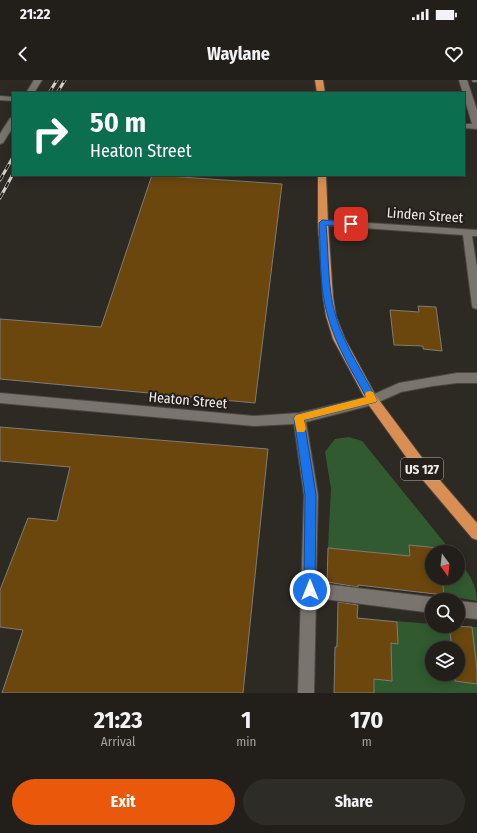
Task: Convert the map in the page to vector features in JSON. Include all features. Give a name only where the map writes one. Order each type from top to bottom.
[{"type":"highway","points":[[319,80],[321,92]]},
{"type":"highway","name":"US 127","points":[[322,176],[322,223],[328,297],[332,316],[340,339],[372,400],[427,475],[477,533]]},
{"type":"street","points":[[31,92],[38,80]]},
{"type":"street","points":[[463,80],[474,110],[477,127],[465,126]]},
{"type":"street","points":[[0,98],[12,99]]},
{"type":"street","points":[[0,140],[12,122]]},
{"type":"street","name":"Linden Street","points":[[322,223],[472,232]]},
{"type":"street","points":[[472,232],[477,305]]},
{"type":"street","name":"Heaton Street","points":[[0,398],[254,421],[299,418],[372,400],[399,388],[433,381],[477,378]]},
{"type":"street","points":[[299,418],[310,495],[310,590],[306,693]]},
{"type":"street","points":[[310,590],[425,604]]},
{"type":"street","points":[[465,610],[477,611]]},
{"type":"green space","points":[[349,437],[362,441],[446,545],[425,545],[425,547],[409,545],[412,591],[382,588],[381,553],[328,548],[331,489],[325,452],[335,439]]},
{"type":"green space","points":[[465,569],[474,584],[477,601],[465,599],[465,593],[444,593],[443,585],[465,585]]},
{"type":"green space","points":[[338,610],[358,612],[358,618],[425,623],[425,633],[465,633],[465,627],[477,627],[477,693],[334,693]]},
{"type":"building","points":[[152,176],[282,184],[255,403],[0,379],[0,319],[101,327]]},
{"type":"building","points":[[418,306],[436,307],[442,351],[423,349],[423,346],[394,345],[390,310],[419,312]]},
{"type":"building","points":[[0,427],[268,449],[243,693],[2,693],[23,630],[0,627],[0,590],[28,518],[57,521],[70,467],[0,461]]},
{"type":"building","points":[[409,545],[425,547],[425,585],[443,585],[444,593],[427,593],[358,585],[358,587],[327,582],[328,548],[410,556]]},
{"type":"building","points":[[338,602],[358,605],[357,618],[397,622],[398,644],[391,643],[392,681],[374,679],[374,693],[334,693]]},
{"type":"building","points":[[465,627],[472,627],[477,670],[477,684],[455,681],[465,681],[465,641],[451,641],[450,633],[465,633]]},
{"type":"railway","points":[[50,92],[57,80]]},
{"type":"railway","points":[[58,92],[65,80]]},
{"type":"railway","points":[[0,180],[12,159]]},
{"type":"railway","points":[[0,198],[12,176]]},
{"type":"slow traffic","points":[[301,429],[299,418],[372,400],[370,395]]},
{"type":"route","points":[[310,590],[310,495],[299,418],[372,400],[340,339],[332,316],[328,297],[322,223],[351,224]]}]
